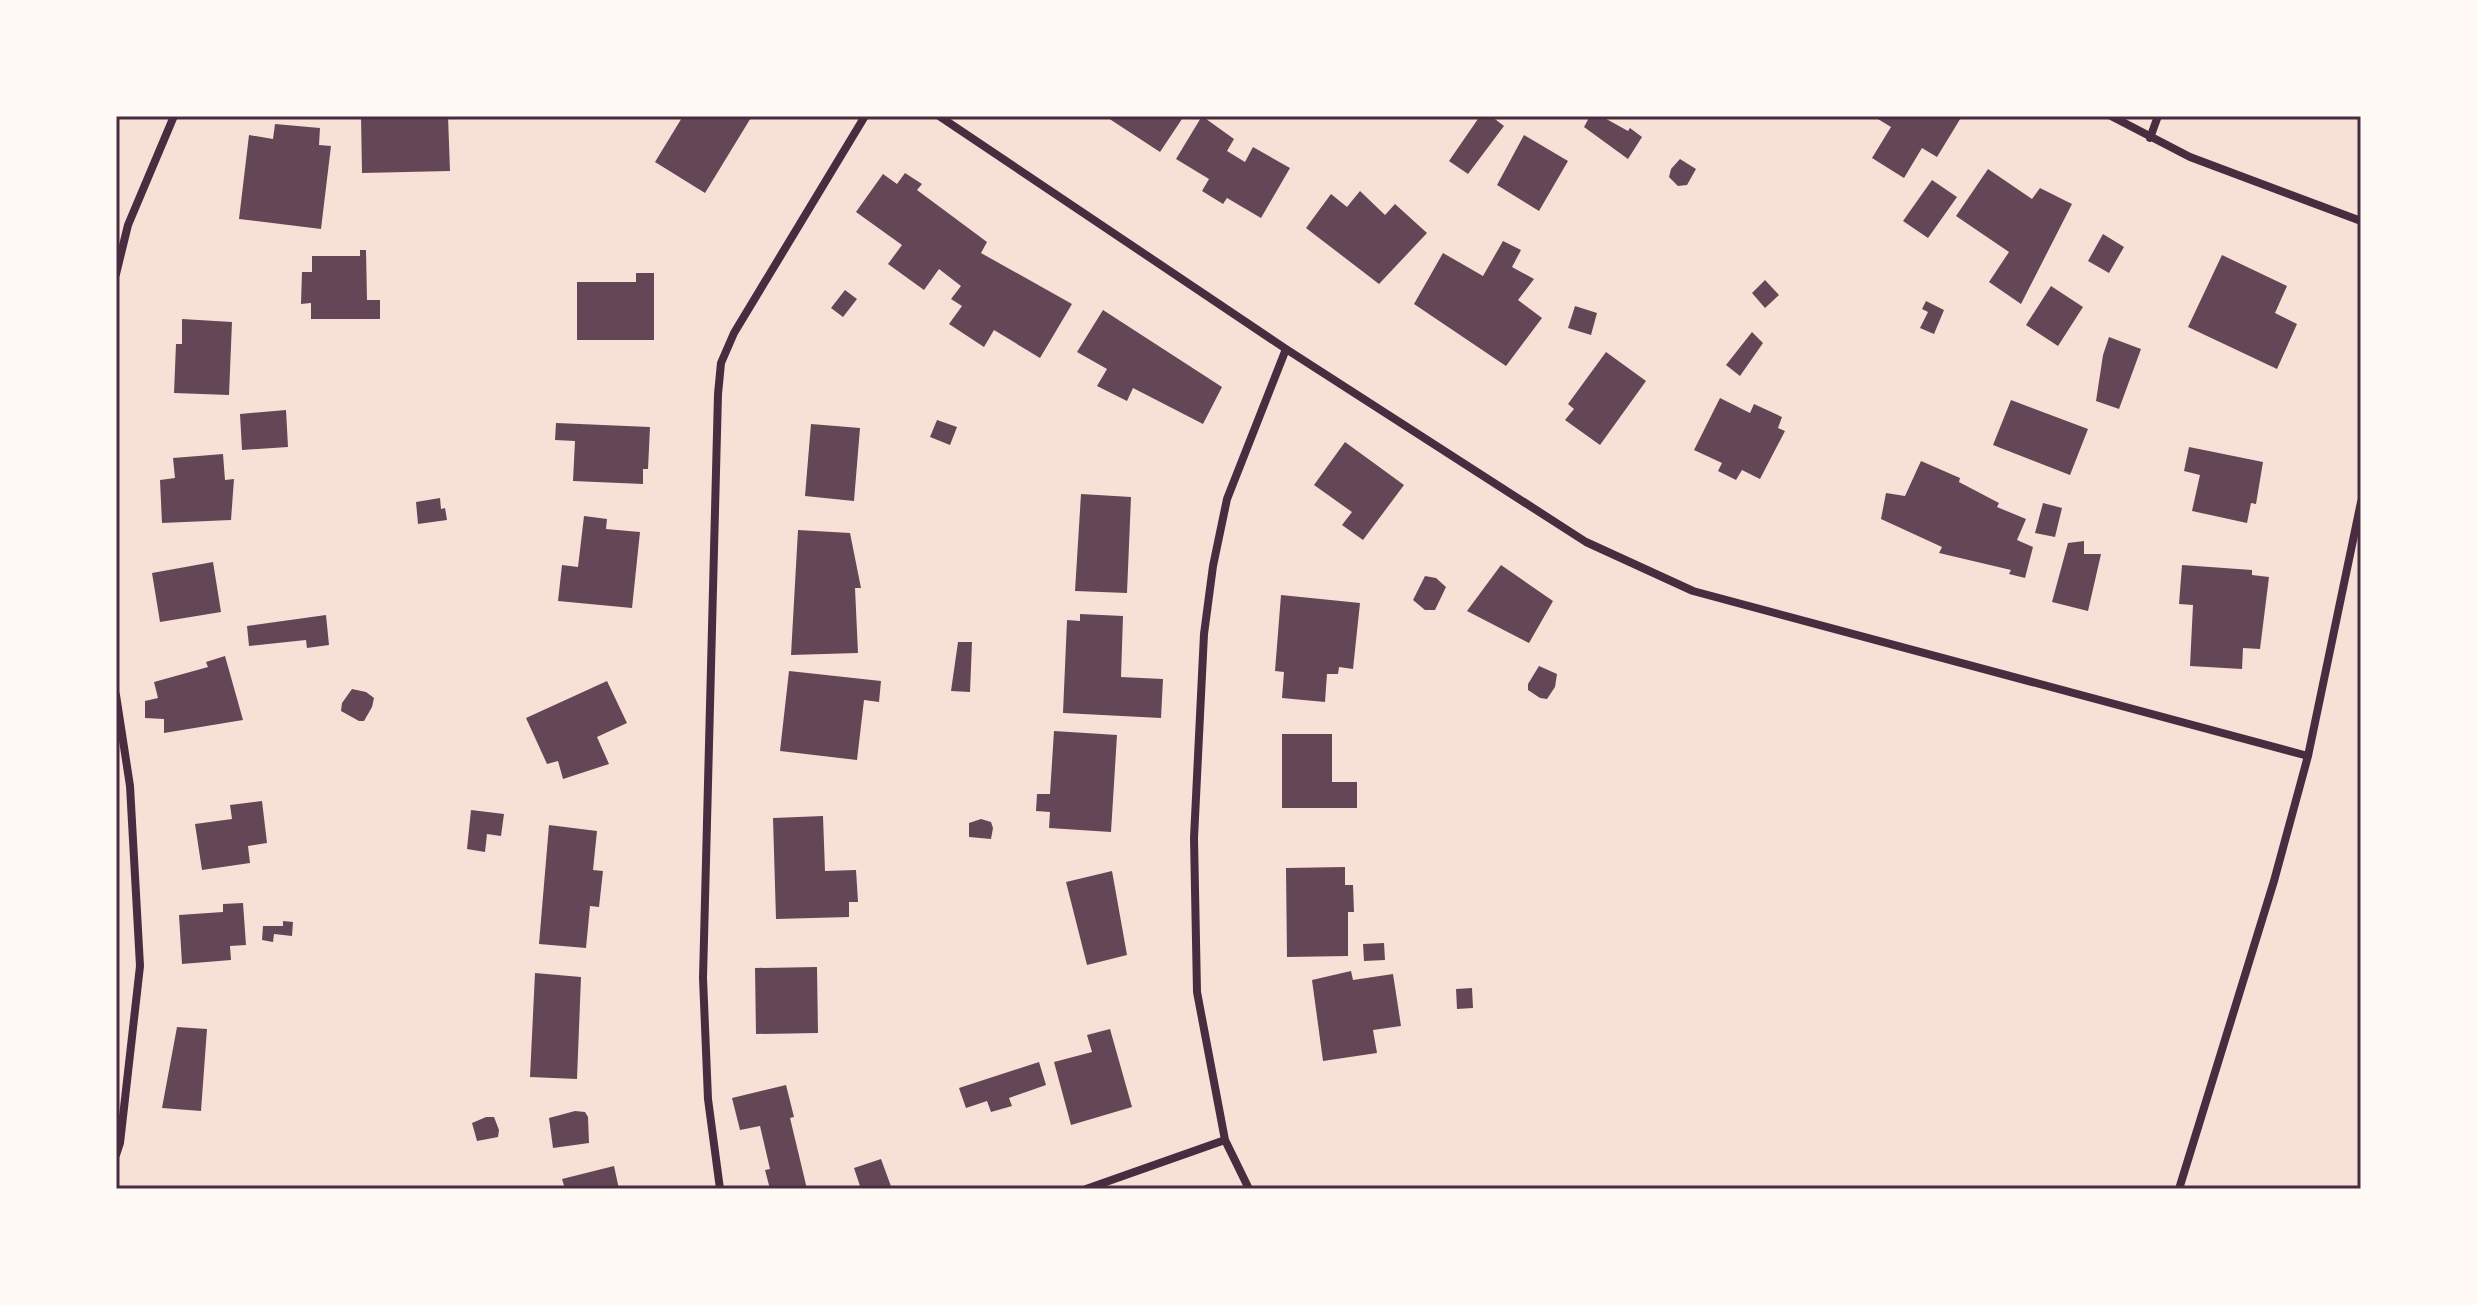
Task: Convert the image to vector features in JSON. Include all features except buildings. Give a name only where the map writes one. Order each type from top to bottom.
[{"type":"street","points":[[116,274],[128,225],[174,116]]},
{"type":"street","points":[[720,1189],[708,1099],[703,978],[721,363],[734,333],[865,116]]},
{"type":"street","points":[[939,116],[1286,349],[1586,542],[1693,591],[2308,756]]},
{"type":"street","points":[[2111,116],[2150,138],[2227,172],[2361,221]]},
{"type":"street","points":[[2150,138],[2158,116]]},
{"type":"street","points":[[1249,1189],[1225,1140],[1197,992],[1194,838],[1204,634],[1213,566],[1227,499],[1286,349]]},
{"type":"street","points":[[2179,1189],[2228,1035],[2308,756],[2361,502]]},
{"type":"street","points":[[116,695],[130,786],[140,966],[120,1143],[116,1155]]},
{"type":"street","points":[[1086,1189],[1225,1140]]}]
